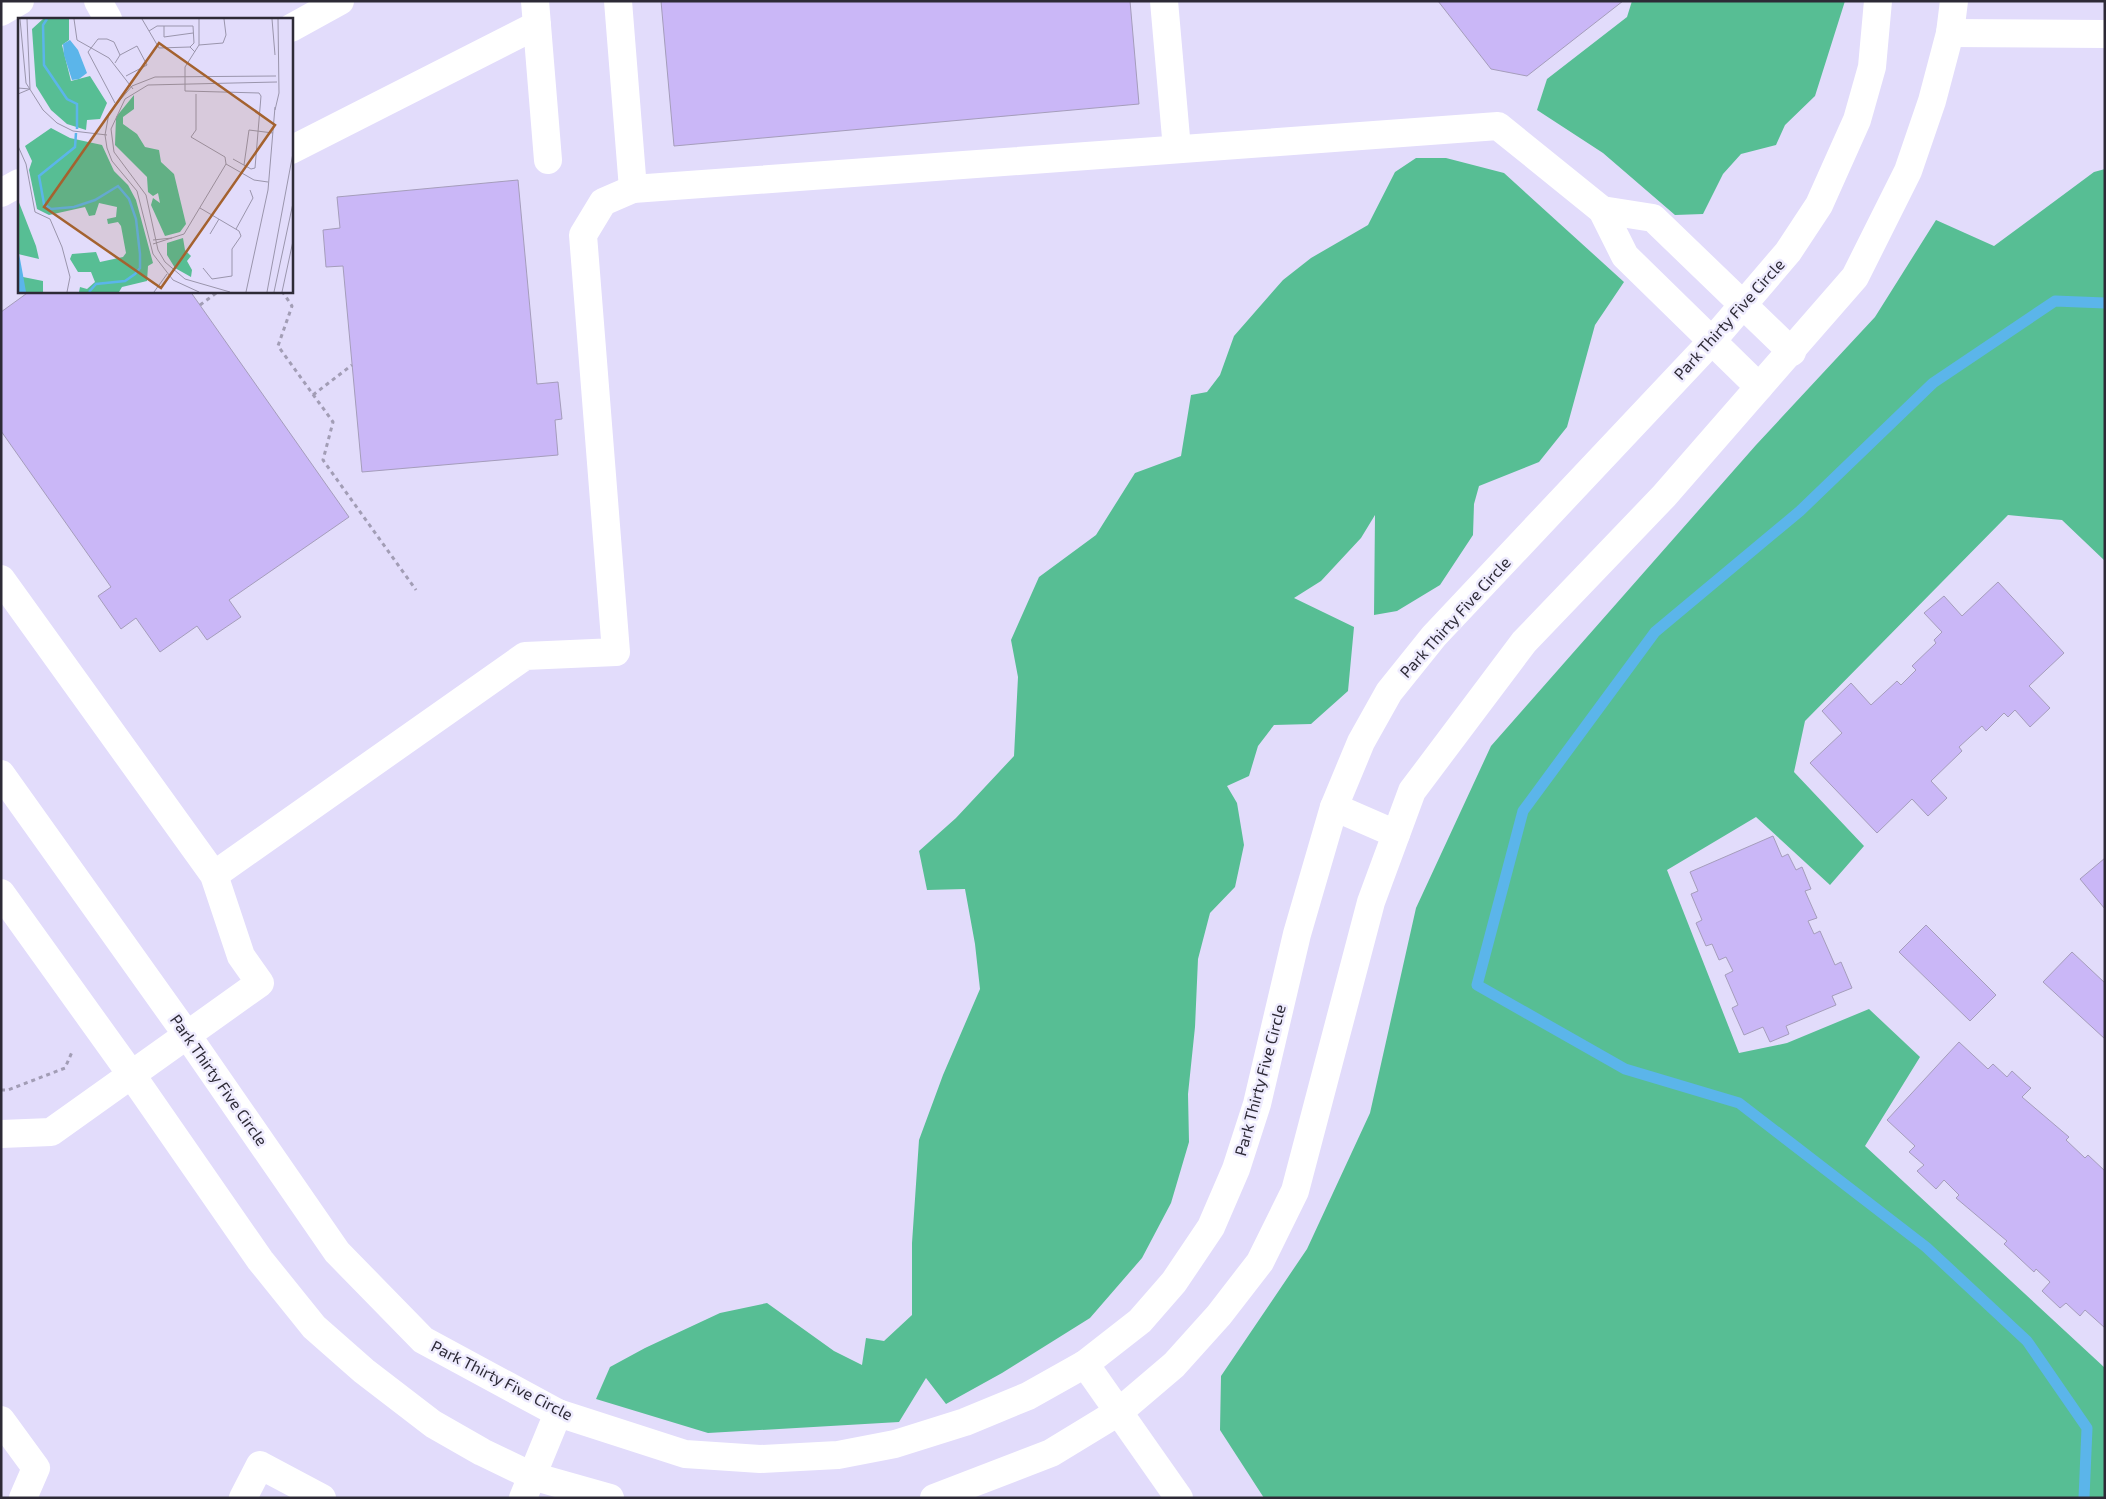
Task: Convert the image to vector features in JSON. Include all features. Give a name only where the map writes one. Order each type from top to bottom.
[{"type":"street","points":[[1,12],[20,1]]},
{"type":"street","points":[[98,1],[107,18]]},
{"type":"street","points":[[292,27],[340,1]]},
{"type":"street","points":[[618,1],[633,189]]},
{"type":"street","points":[[1164,1],[1177,149]]},
{"type":"street","name":"Park Thirty Five Circle","points":[[1,774],[187,1034],[337,1252],[423,1340],[558,1413],[685,1454],[760,1459],[838,1454],[895,1444],[965,1422],[1028,1396],[1085,1364],[1140,1321],[1174,1282],[1211,1227],[1236,1169],[1257,1104],[1297,934],[1334,807],[1361,742],[1389,692],[1434,636],[1712,341],[1744,306],[1788,252],[1819,205],[1857,120],[1872,66],[1878,1]]},
{"type":"street","points":[[934,1498],[1052,1453],[1120,1411],[1174,1365],[1219,1316],[1260,1262],[1295,1191],[1371,902],[1412,791],[1524,642],[1664,496],[1792,352],[1855,277],[1908,171],[1932,101],[1950,33],[1954,1]]},
{"type":"street","points":[[292,149],[536,13],[548,160]]},
{"type":"street","points":[[1950,33],[2105,34]]},
{"type":"street","points":[[214,875],[525,656],[616,652],[583,235],[602,202],[633,189],[1498,126],[1602,210],[1625,256],[1759,387]]},
{"type":"street","points":[[1,193],[18,184]]},
{"type":"street","points":[[1602,210],[1653,218],[1792,352]]},
{"type":"street","points":[[1,579],[214,875],[241,956],[260,983],[50,1132],[1,1134]]},
{"type":"street","points":[[1334,807],[1396,834]]},
{"type":"street","points":[[1,893],[131,1074],[260,1260],[314,1327],[364,1371],[433,1424],[482,1452],[528,1487],[610,1498]]},
{"type":"street","points":[[1085,1364],[1120,1411],[1179,1498]]},
{"type":"street","points":[[528,1487],[558,1413]]},
{"type":"street","points":[[1,1420],[36,1468],[23,1498]]},
{"type":"street","points":[[243,1498],[260,1465],[322,1498]]},
{"type":"path","points":[[200,305],[218,292]]},
{"type":"path","points":[[283,292],[292,306],[278,346],[333,422],[323,460],[416,590]]},
{"type":"path","points":[[313,395],[352,365]]},
{"type":"path","points":[[1,1090],[8,1090],[65,1068],[74,1049]]},
{"type":"green space","points":[[1632,1],[1845,1],[1815,96],[1785,125],[1776,145],[1741,154],[1723,174],[1703,214],[1675,215],[1603,153],[1537,110],[1547,79],[1627,17]]},
{"type":"green space","points":[[1416,158],[1446,158],[1504,173],[1624,282],[1595,325],[1567,427],[1539,462],[1479,486],[1474,504],[1473,535],[1440,585],[1397,611],[1374,615],[1375,515],[1361,538],[1321,581],[1294,598],[1354,627],[1348,691],[1311,724],[1274,725],[1258,746],[1249,776],[1227,786],[1237,803],[1244,845],[1235,887],[1210,913],[1198,959],[1195,1027],[1188,1094],[1189,1142],[1171,1203],[1142,1258],[1090,1318],[1002,1373],[946,1404],[926,1378],[899,1422],[708,1433],[596,1399],[610,1367],[645,1348],[720,1313],[767,1303],[834,1351],[862,1365],[866,1338],[884,1341],[912,1315],[912,1243],[919,1140],[943,1075],[980,989],[975,944],[965,889],[927,890],[919,851],[956,818],[1014,756],[1018,677],[1011,640],[1039,577],[1096,535],[1135,473],[1181,456],[1191,395],[1207,392],[1220,375],[1234,336],[1283,280],[1311,258],[1368,225],[1395,172]]},
{"type":"green space","points":[[2105,169],[2105,561],[2062,520],[2008,515],[1805,721],[1794,772],[1864,846],[1830,885],[1756,817],[1667,870],[1739,1053],[1787,1043],[1869,1009],[1920,1057],[1865,1146],[2105,1368],[2105,1498],[1264,1498],[1220,1430],[1221,1376],[1307,1249],[1370,1113],[1416,908],[1491,746],[1756,445],[1875,317],[1936,220],[1994,246],[2094,172]]},
{"type":"building","points":[[661,1],[1130,1],[1139,104],[674,146]]},
{"type":"building","points":[[1438,1],[1623,1],[1527,76],[1491,69]]},
{"type":"building","points":[[518,180],[537,384],[558,382],[562,419],[555,420],[558,455],[362,472],[343,266],[326,267],[323,230],[340,228],[337,197]]},
{"type":"building","points":[[29,292],[191,292],[349,517],[229,600],[241,617],[207,640],[197,626],[160,652],[136,618],[121,629],[98,596],[111,587],[1,431],[1,312]]},
{"type":"building","points":[[1998,582],[2064,653],[2029,686],[2050,708],[2030,727],[2015,710],[2008,717],[2004,713],[1986,731],[1982,726],[1959,747],[1962,751],[1931,781],[1947,798],[1928,816],[1912,799],[1877,833],[1810,763],[1842,733],[1822,711],[1851,683],[1871,705],[1897,681],[1901,685],[1916,670],[1912,666],[1936,643],[1934,640],[1942,632],[1924,613],[1944,596],[1962,616]]},
{"type":"building","points":[[1773,836],[1782,857],[1788,854],[1796,870],[1802,867],[1811,889],[1805,891],[1817,918],[1808,921],[1814,934],[1820,931],[1835,965],[1841,962],[1852,988],[1832,996],[1836,1005],[1786,1026],[1789,1034],[1770,1042],[1763,1027],[1744,1035],[1732,1008],[1738,1005],[1725,975],[1733,971],[1726,957],[1719,960],[1712,944],[1706,946],[1696,923],[1702,920],[1691,894],[1698,891],[1690,872]]},
{"type":"building","points":[[2105,858],[2105,909],[2080,879]]},
{"type":"building","points":[[1926,925],[1996,995],[1970,1021],[1899,952]]},
{"type":"building","points":[[2072,952],[2105,983],[2105,1039],[2043,982]]},
{"type":"building","points":[[1959,1042],[1988,1069],[1993,1064],[2007,1077],[2012,1071],[2031,1088],[2022,1097],[2069,1137],[2066,1140],[2085,1158],[2088,1155],[2105,1171],[2105,1328],[2085,1310],[2080,1316],[2066,1303],[2060,1308],[2042,1291],[2050,1282],[2036,1269],[2034,1272],[2004,1244],[2007,1241],[1956,1198],[1959,1195],[1944,1180],[1936,1189],[1917,1171],[1924,1165],[1909,1152],[1915,1146],[1887,1120]]},
{"type":"waterway","points":[[2084,1498],[2087,1428],[2027,1341],[1926,1247],[1739,1103],[1625,1069],[1477,985],[1523,811],[1655,632],[1800,511],[1933,383],[2055,301],[2105,303]]}]
